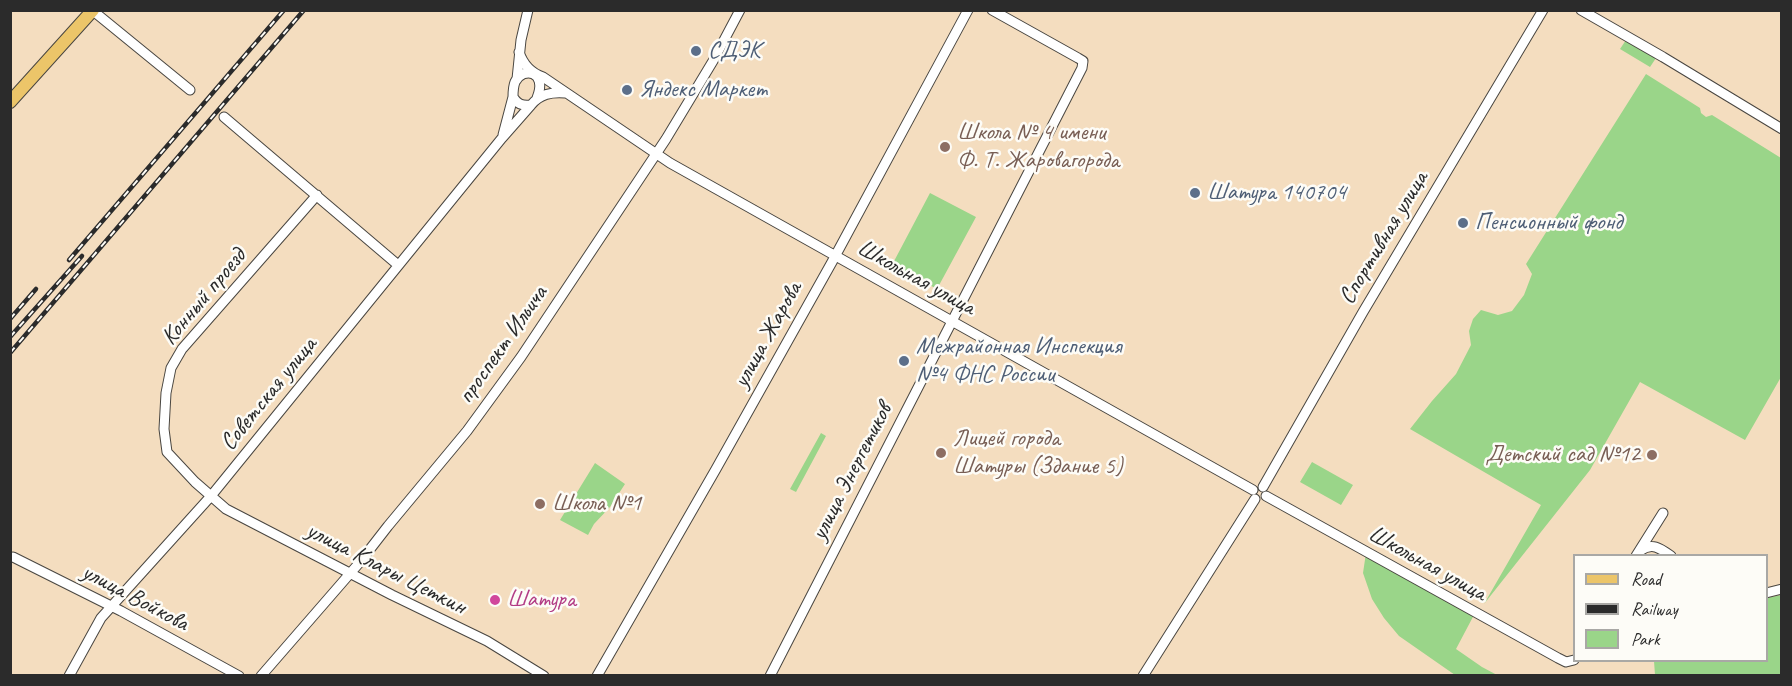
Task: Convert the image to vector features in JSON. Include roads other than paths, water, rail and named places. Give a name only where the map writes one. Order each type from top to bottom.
[{"type":"main road","points":[[10,102],[93,11]]},
{"type":"street","points":[[528,10],[521,40],[513,97],[518,104],[523,106],[547,93],[565,93]]},
{"type":"street","name":"проспект Ильича","points":[[261,675],[351,573],[467,431],[514,366],[656,154],[713,61],[740,10]]},
{"type":"street","name":"улица Жарова","points":[[597,675],[716,470],[968,10]]},
{"type":"street","name":"улица Энергетиков","points":[[770,675],[1082,68],[1083,61],[993,10]]},
{"type":"street","name":"Спортивная улица","points":[[1143,675],[1259,493],[1363,312],[1543,10]]},
{"type":"street","points":[[1581,10],[1782,129]]},
{"type":"street","points":[[93,11],[190,90]]},
{"type":"street","points":[[519,52],[522,60],[541,83],[534,101]]},
{"type":"street","points":[[517,79],[528,73],[534,75]]},
{"type":"street","name":"Школьная улица","points":[[534,75],[543,77],[656,154],[835,256],[1558,658],[1566,662],[1572,661]]},
{"type":"street","name":"Советская улица","points":[[502,138],[513,97]]},
{"type":"street","name":"Советская улица","points":[[69,675],[101,618],[211,496],[534,101]]},
{"type":"street","points":[[224,117],[399,265]]},
{"type":"street","name":"Конный проезд","points":[[211,496],[167,452],[164,429],[166,393],[171,368],[182,349],[317,195]]},
{"type":"street","name":"улица Клары Цеткин","points":[[211,496],[226,509],[487,641],[544,675]]},
{"type":"street","points":[[1637,554],[1663,513]]},
{"type":"street","points":[[1637,554],[1646,547],[1652,546],[1669,554]]},
{"type":"street","name":"улица Войкова","points":[[13,557],[239,675]]},
{"type":"railway","points":[[69,260],[284,10]]},
{"type":"railway","points":[[10,353],[304,10]]},
{"type":"railway","points":[[10,337],[82,256]]},
{"type":"railway","points":[[10,319],[36,289]]},
{"type":"place","name":"СДЭК","points":[[696,51]]},
{"type":"place","name":"Яндекс Маркет","points":[[627,90]]},
{"type":"place","name":"Школа № 4 имени Ф. Т. Жаровагорода","points":[[945,147]]},
{"type":"place","name":"Шатура 140704","points":[[1195,193]]},
{"type":"place","name":"Пенсионный фонд","points":[[1463,223]]},
{"type":"place","name":"Межрайонная Инспекция №4 ФНС России","points":[[904,361]]},
{"type":"place","name":"Лицей города Шатуры (Здание 5)","points":[[941,453]]},
{"type":"place","name":"Детский сад №12","points":[[1652,455]]},
{"type":"place","name":"Школа №1","points":[[540,504]]},
{"type":"place","name":"Шатура","points":[[495,600]]}]
